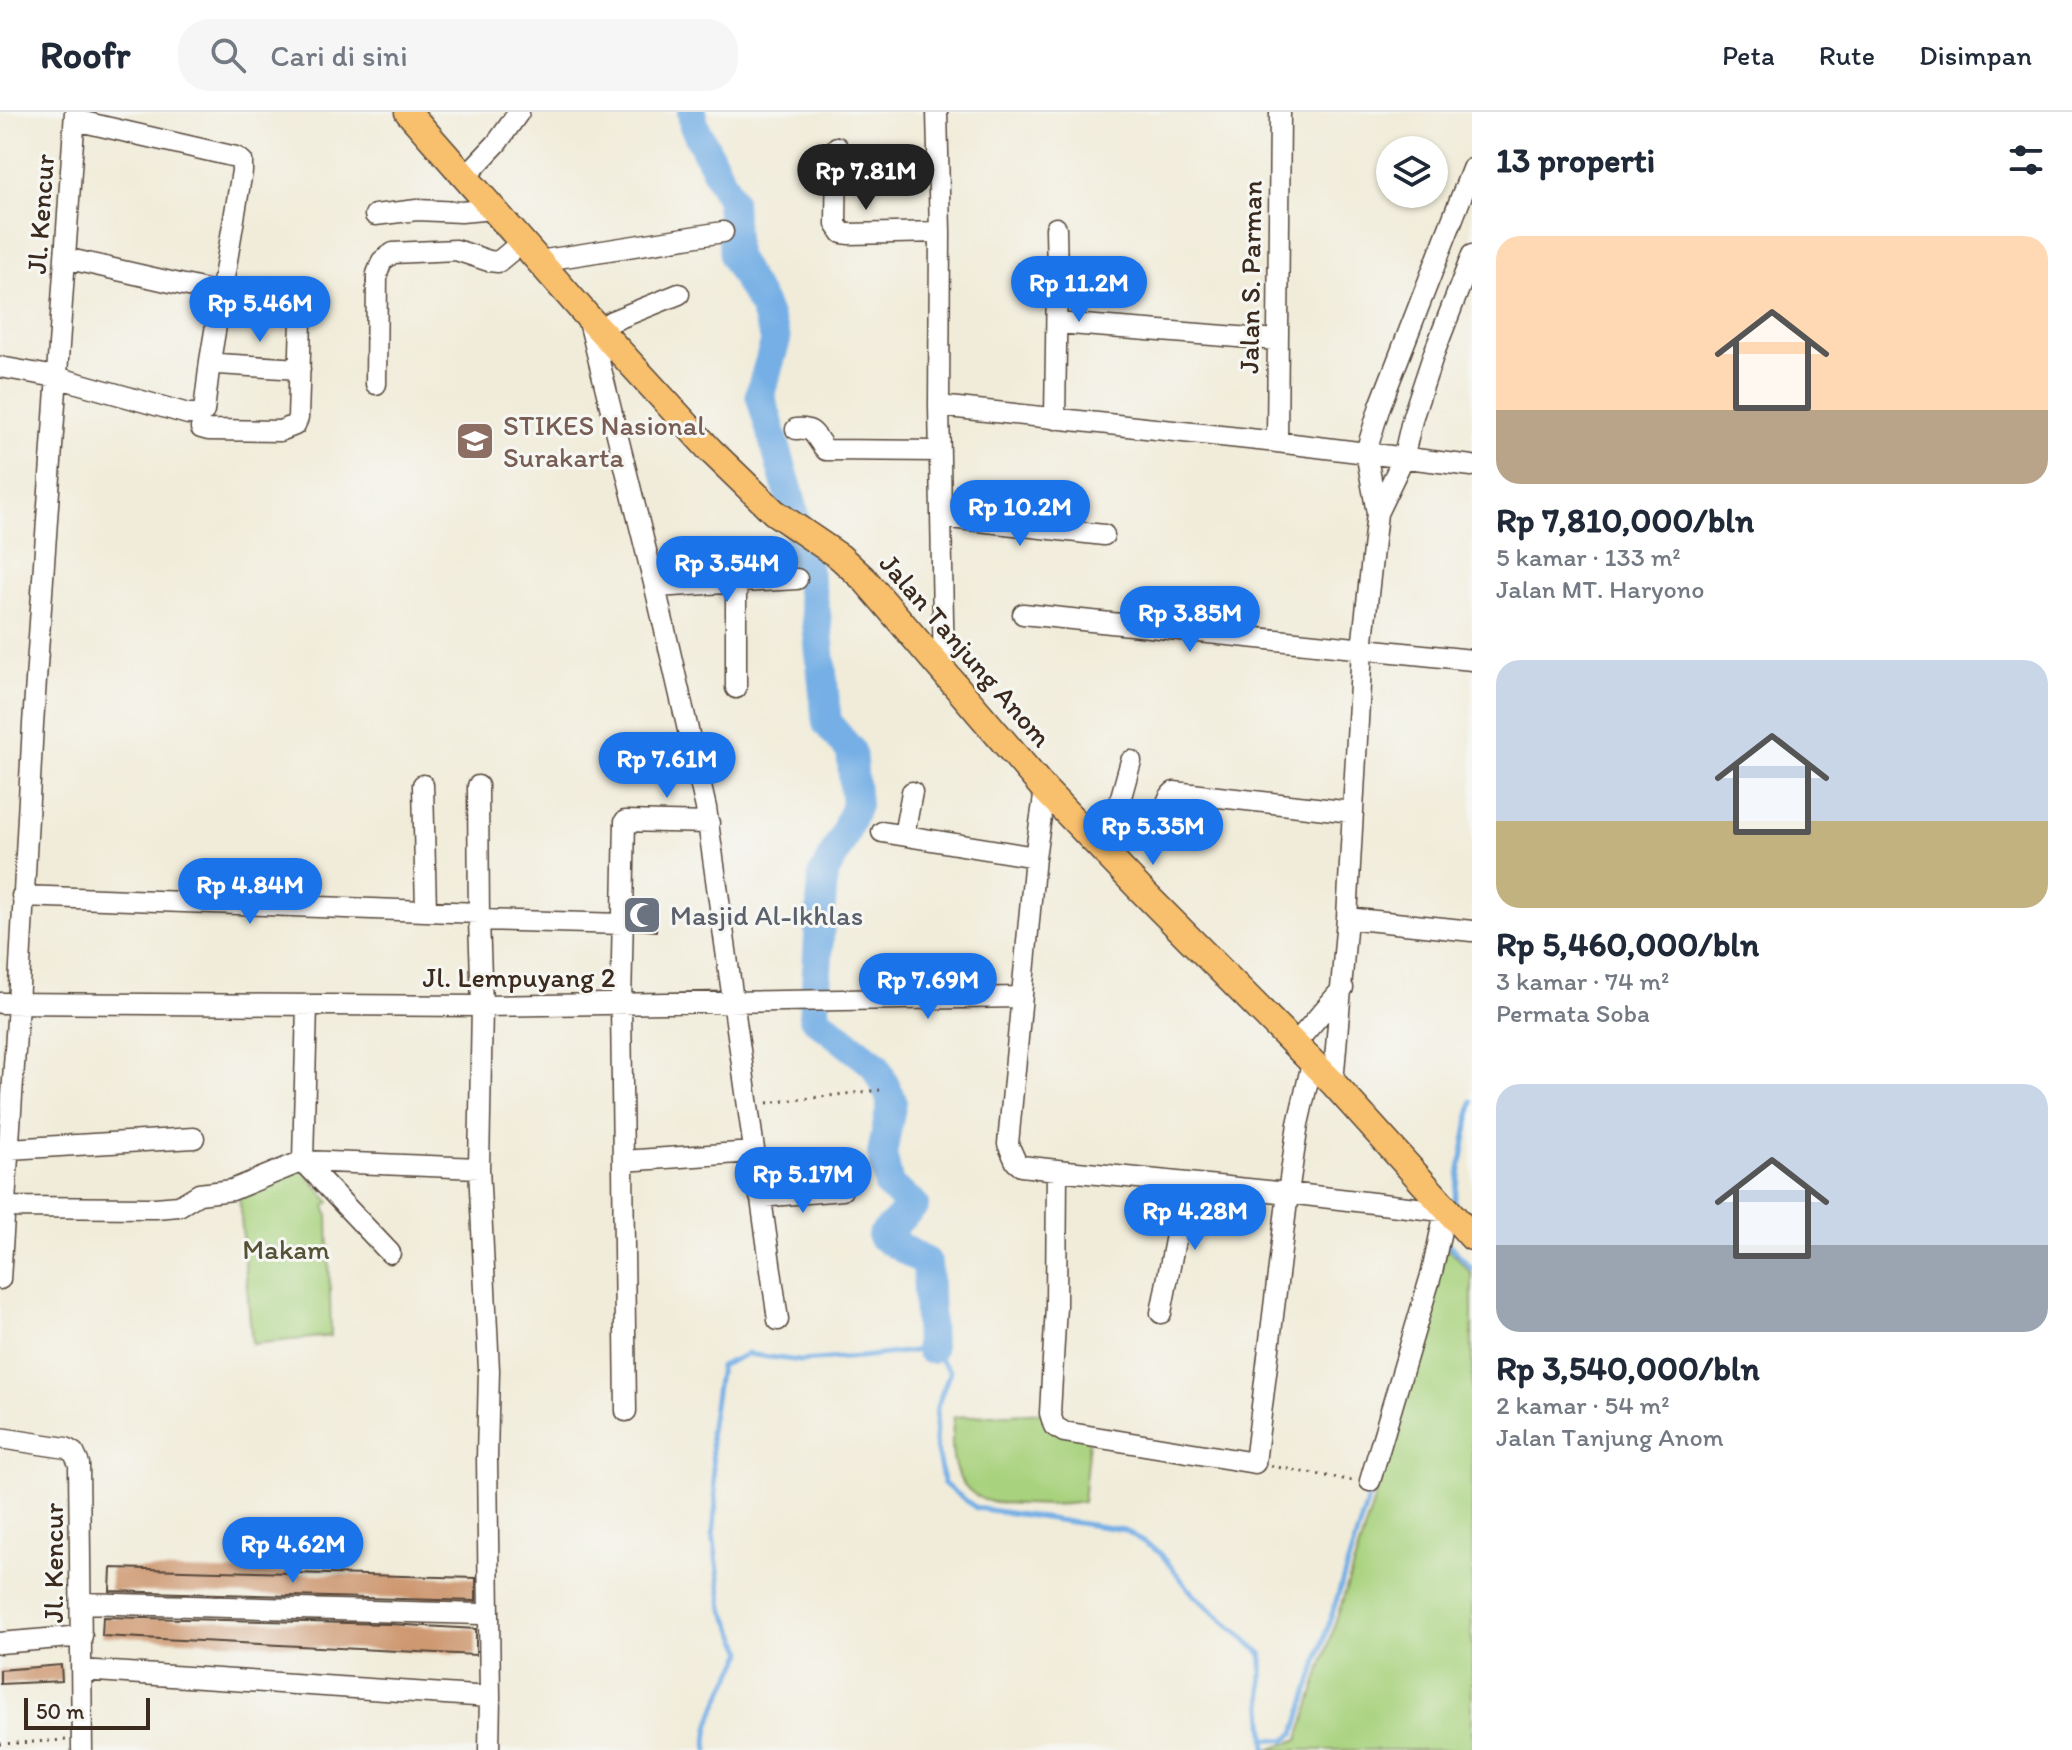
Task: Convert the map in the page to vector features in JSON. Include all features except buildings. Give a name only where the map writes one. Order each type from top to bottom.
[{"type":"main road","name":"Jalan Tanjung Anom","points":[[410,113],[711,451],[783,520],[840,557],[865,580],[1045,790],[1333,1083],[1472,1237]]},
{"type":"street","points":[[465,177],[497,143],[519,112]]},
{"type":"street","points":[[937,112],[944,673]]},
{"type":"street","name":"Jalan S. Parman","points":[[1277,442],[1280,112]]},
{"type":"street","points":[[0,367],[56,377],[188,414],[204,411],[242,161],[75,116]]},
{"type":"street","name":"Jl. Kencur","points":[[0,1279],[9,1149],[9,1003],[22,896],[75,116]]},
{"type":"street","points":[[837,147],[836,224],[842,233],[940,232]]},
{"type":"street","points":[[1333,1083],[1343,988],[1362,649],[1377,513],[1366,452],[1380,406],[1472,169]]},
{"type":"street","points":[[375,215],[417,210],[461,212],[494,209]]},
{"type":"street","points":[[1055,419],[1056,228]]},
{"type":"street","points":[[376,384],[377,274],[382,261],[393,253],[456,250],[498,262],[531,252],[723,232]]},
{"type":"street","points":[[1377,513],[1403,459],[1413,416],[1434,353],[1472,255]]},
{"type":"street","points":[[65,258],[282,304],[297,312],[301,320],[298,418],[295,425],[280,431],[201,428]]},
{"type":"street","points":[[679,294],[612,321],[594,323],[709,823],[778,1320]]},
{"type":"street","points":[[1057,323],[1277,340]]},
{"type":"street","points":[[218,364],[300,369]]},
{"type":"street","points":[[939,406],[1472,466]]},
{"type":"street","points":[[796,429],[811,430],[826,450],[940,451]]},
{"type":"street","points":[[941,517],[1104,535]]},
{"type":"street","points":[[655,587],[797,579]]},
{"type":"street","points":[[736,582],[736,688]]},
{"type":"street","points":[[1023,614],[1472,660]]},
{"type":"street","points":[[1114,822],[1131,761]]},
{"type":"street","points":[[423,785],[426,911]]},
{"type":"street","points":[[478,786],[482,1006],[479,1168],[489,1377],[489,1750]]},
{"type":"street","points":[[1045,790],[1035,857],[1008,1144],[1016,1162],[1021,1166],[1448,1212],[1370,1481]]},
{"type":"street","points":[[904,835],[912,792]]},
{"type":"street","points":[[1088,836],[1114,822],[1159,829],[1165,818],[1168,798],[1174,792],[1352,812]]},
{"type":"street","points":[[626,1411],[621,1004],[625,821],[709,823]]},
{"type":"street","points":[[882,832],[1035,857]]},
{"type":"street","points":[[22,896],[426,911],[479,917],[623,924]]},
{"type":"street","points":[[1347,918],[1472,931]]},
{"type":"street","points":[[1057,1170],[1056,1306],[1050,1413],[1054,1426],[1064,1432],[1255,1463],[1298,1124],[1303,1054],[1343,988]]},
{"type":"street","name":"Jl. Lempuyang 2","points":[[9,1003],[482,1006],[1021,997]]},
{"type":"street","points":[[307,1005],[303,1161],[390,1253]]},
{"type":"street","points":[[9,1149],[194,1138]]},
{"type":"street","points":[[623,1161],[753,1152]]},
{"type":"street","points":[[5,1207],[179,1206],[199,1194],[232,1190],[303,1161],[479,1168]]},
{"type":"street","points":[[1161,1313],[1186,1183]]},
{"type":"street","points":[[760,1197],[842,1190]]},
{"type":"street","name":"Jl. Kencur","points":[[0,1438],[61,1446],[71,1450],[77,1458],[80,1471],[82,1744]]},
{"type":"street","points":[[81,1603],[481,1614]]},
{"type":"street","points":[[0,1643],[82,1636]]},
{"type":"street","points":[[81,1670],[490,1697]]},
{"type":"path","points":[[747,1105],[880,1090]]},
{"type":"path","points":[[1255,1463],[1370,1481]]},
{"type":"path","points":[[0,1744],[82,1744]]},
{"type":"green space","name":"Makam","points":[[301,1168],[330,1202],[325,1206],[328,1215],[331,1336],[252,1344],[239,1194]]},
{"type":"green space","points":[[1447,1247],[1472,1274],[1472,1750],[1269,1750],[1299,1739],[1374,1500]]},
{"type":"green space","points":[[1047,1412],[1089,1440],[1083,1502],[1052,1505],[997,1503],[981,1499],[968,1489],[956,1471],[954,1461],[954,1417]]},
{"type":"waterway","points":[[692,112],[694,126],[731,200],[734,257],[763,306],[776,340],[760,394],[792,503],[816,613],[827,723],[851,751],[856,805],[823,875],[814,1017],[875,1065],[892,1101],[882,1154],[889,1186],[914,1205],[882,1236],[927,1263],[930,1349]]},
{"type":"waterway","points":[[1454,1203],[1472,1102]]},
{"type":"waterway","points":[[1445,1240],[1472,1269]]},
{"type":"waterway","points":[[708,1750],[707,1739],[714,1713],[744,1652],[723,1608],[713,1534],[716,1503],[710,1432],[720,1366],[747,1354],[800,1361],[930,1349],[950,1371],[937,1407],[935,1442],[944,1484],[976,1508],[1125,1530],[1160,1553],[1193,1594],[1262,1654],[1266,1750]]},
{"type":"waterway","points":[[1265,1739],[1285,1740],[1295,1733],[1372,1486]]},
{"type":"place","name":"STIKES Nasional Surakarta","points":[[475,441]]},
{"type":"place","name":"Masjid Al-Ikhlas","points":[[642,915]]}]
